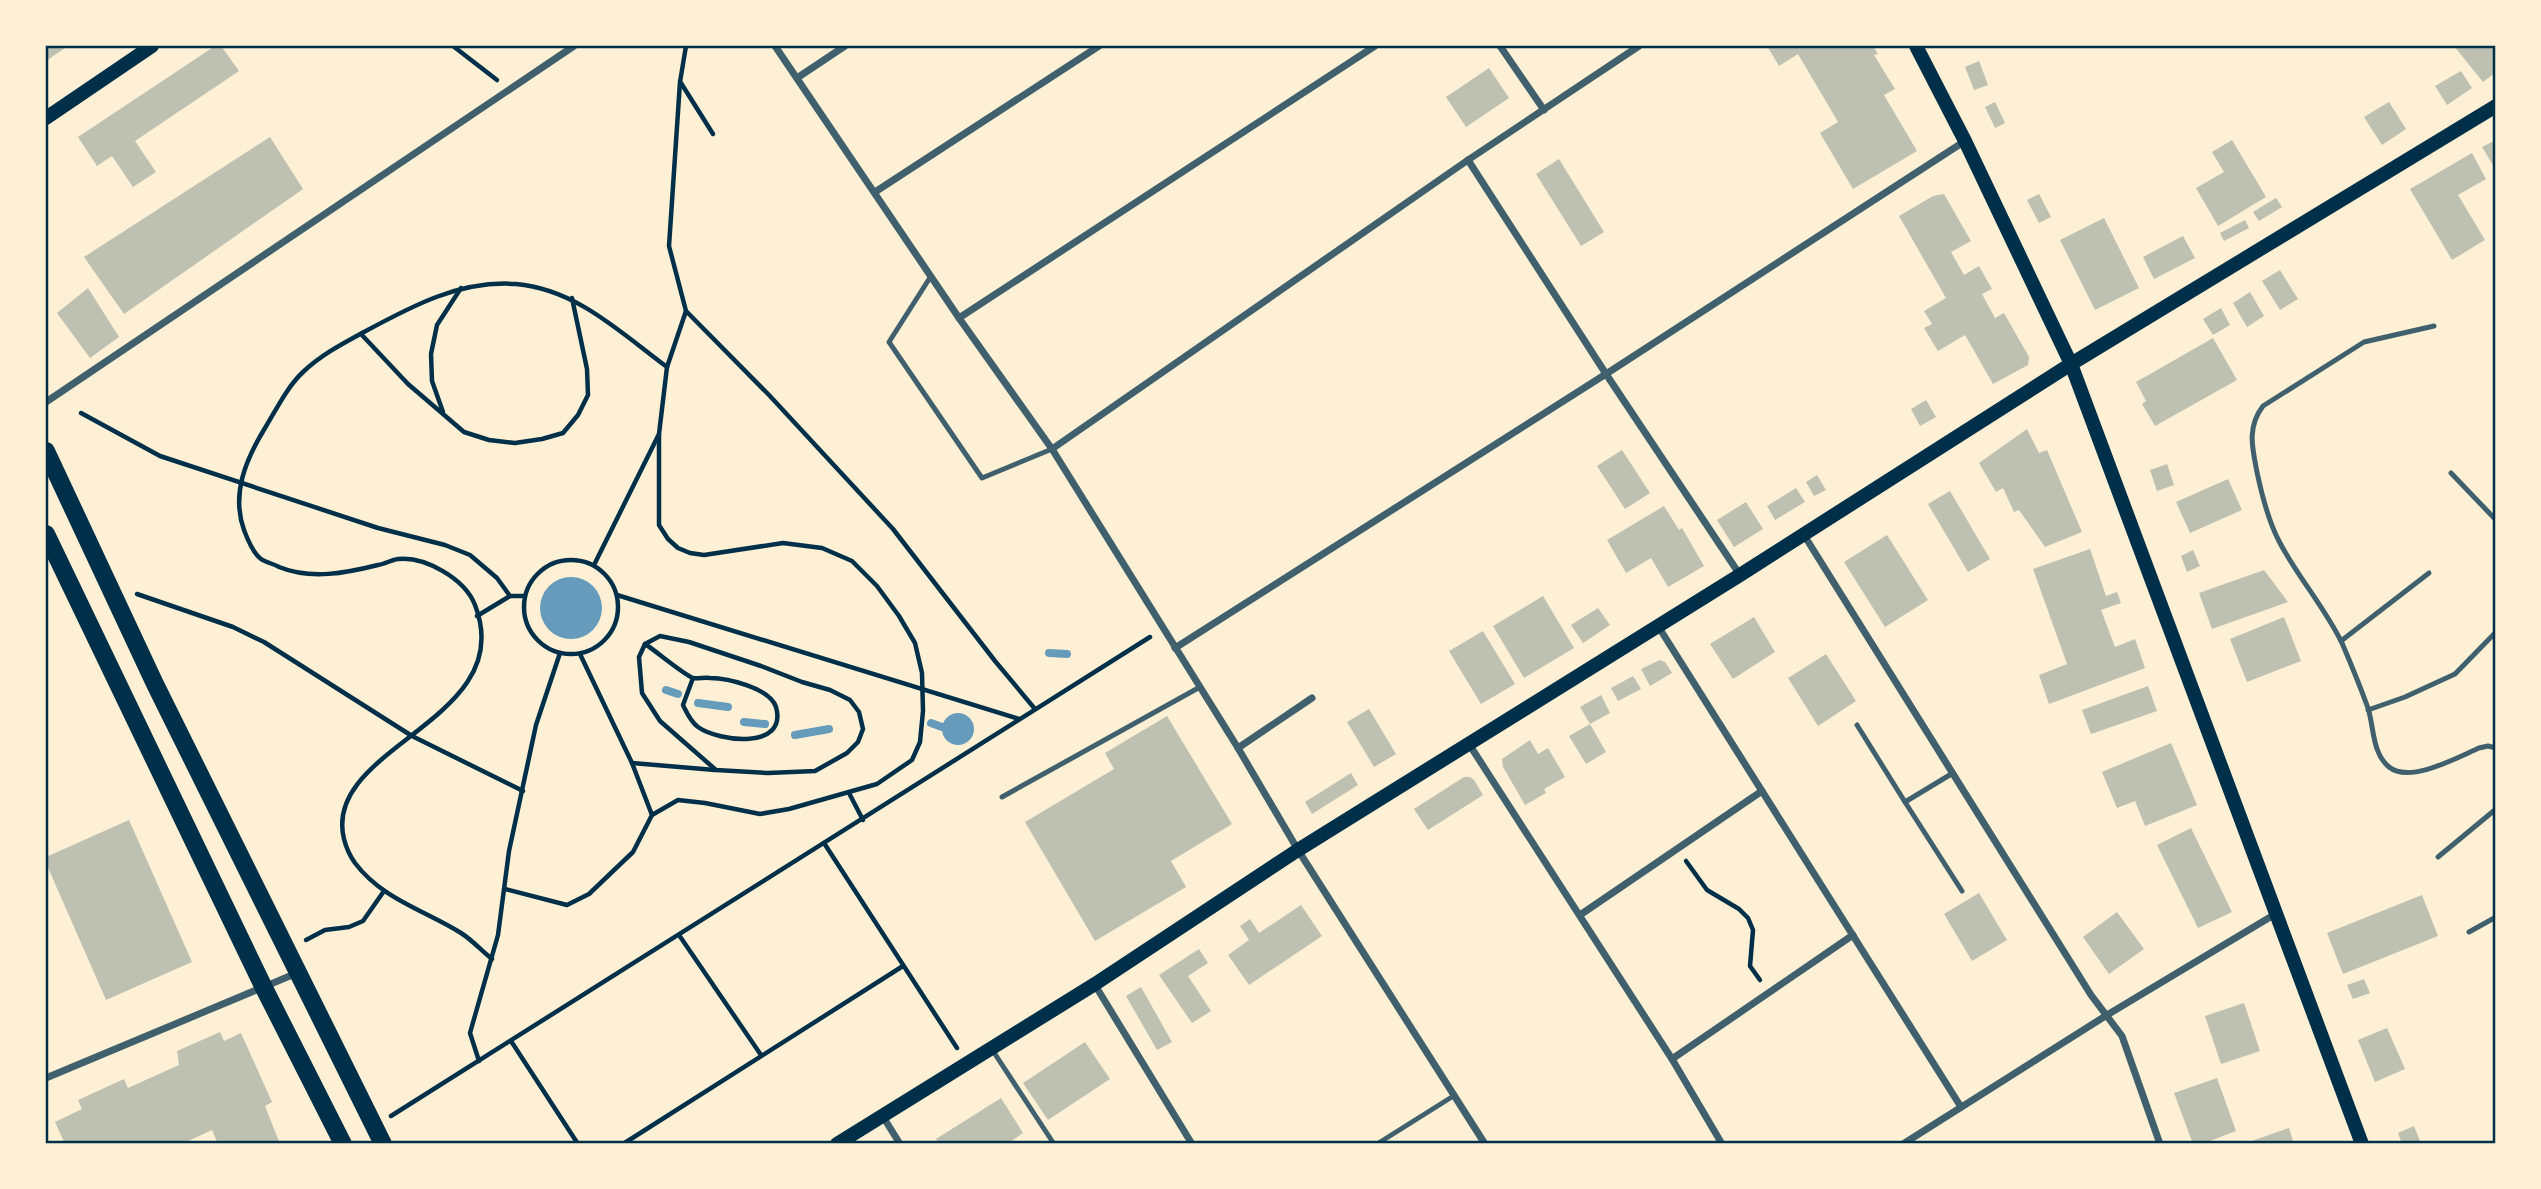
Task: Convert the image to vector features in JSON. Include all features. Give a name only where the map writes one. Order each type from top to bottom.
[{"type":"main road","points":[[46,118],[152,46]]},
{"type":"main road","points":[[1916,46],[1965,141],[2071,364],[2278,912],[2362,1143]]},
{"type":"main road","points":[[837,1143],[1095,984],[1298,850],[1741,575],[2071,364],[2496,106]]},
{"type":"main road","points":[[46,451],[155,684],[383,1143]]},
{"type":"main road","points":[[46,534],[264,988],[343,1143]]},
{"type":"street","points":[[46,402],[574,46]]},
{"type":"street","points":[[775,46],[959,318],[1052,449],[1238,748],[1298,850],[1485,1143]]},
{"type":"street","points":[[797,78],[845,46]]},
{"type":"street","points":[[875,192],[1099,46]]},
{"type":"street","points":[[959,318],[1374,46]]},
{"type":"street","points":[[1500,46],[1544,110]]},
{"type":"street","points":[[1052,449],[1468,160],[1639,46]]},
{"type":"street","points":[[1175,648],[1606,374],[1965,141]]},
{"type":"street","points":[[1468,160],[1606,374],[1741,575]]},
{"type":"street","points":[[1803,534],[2091,995],[2122,1036],[2160,1143]]},
{"type":"street","points":[[1658,625],[1961,1107]]},
{"type":"street","points":[[1238,748],[1312,698]]},
{"type":"street","points":[[1469,744],[1672,1059],[1722,1143]]},
{"type":"street","points":[[1580,915],[1762,791]]},
{"type":"street","points":[[1903,1143],[2278,912]]},
{"type":"street","points":[[1672,1059],[1853,935]]},
{"type":"street","points":[[46,1078],[299,973]]},
{"type":"street","points":[[1095,984],[1192,1143]]},
{"type":"street","points":[[883,1115],[900,1143]]},
{"type":"lane","points":[[931,276],[889,342],[982,478],[1052,449]]},
{"type":"lane","points":[[2434,326],[2382,336],[2346,351],[2263,406],[2251,429],[2252,452],[2264,503],[2278,541],[2341,641],[2368,710],[2377,749],[2389,768],[2399,772],[2420,772],[2479,748],[2496,748]]},
{"type":"lane","points":[[2451,473],[2496,520]]},
{"type":"lane","points":[[2341,641],[2429,573]]},
{"type":"lane","points":[[2368,710],[2455,674],[2496,632]]},
{"type":"lane","points":[[1002,797],[1199,687]]},
{"type":"lane","points":[[1857,725],[1962,891]]},
{"type":"lane","points":[[1905,802],[1953,773]]},
{"type":"lane","points":[[2438,857],[2496,809]]},
{"type":"lane","points":[[2469,932],[2496,917]]},
{"type":"lane","points":[[991,1049],[1054,1143]]},
{"type":"lane","points":[[1377,1143],[1455,1095]]},
{"type":"path","points":[[453,46],[509,89]]},
{"type":"path","points":[[686,46],[669,246],[686,311],[769,395],[893,529],[1035,709]]},
{"type":"path","points":[[681,82],[713,134]]},
{"type":"path","points":[[492,958],[464,934],[400,902],[384,891],[353,861],[341,824],[343,807],[360,779],[457,696],[473,670],[479,650],[474,602],[458,582],[440,568],[400,559],[336,574],[296,573],[260,559],[244,532],[240,513],[240,484],[249,456],[301,374],[335,346],[427,299],[461,288],[515,284],[546,289],[572,298],[667,367]]},
{"type":"path","points":[[444,413],[432,382],[431,354],[437,325],[461,288]]},
{"type":"path","points":[[361,334],[408,384],[464,432],[489,440],[515,443],[542,439],[563,433],[578,415],[588,395],[587,369],[572,298]]},
{"type":"path","points":[[505,889],[567,905],[589,894],[633,852],[652,815],[678,800],[760,814],[849,793],[877,784],[912,760],[920,742],[923,711],[922,673],[915,643],[877,586],[852,561],[822,548],[783,543],[704,555],[691,553],[678,548],[659,525],[659,434],[667,367],[686,311]]},
{"type":"path","points":[[81,413],[160,456],[240,484],[378,528],[445,545],[470,555],[497,578],[510,596]]},
{"type":"path","points":[[594,565],[659,434]]},
{"type":"path","points":[[573,559],[594,565],[609,578],[617,595],[618,614],[611,633],[598,647],[580,654],[560,653],[537,640],[524,617],[525,596],[534,576],[551,563],[573,559]]},
{"type":"path","points":[[117,604],[136,594],[233,627],[264,642],[412,736],[523,791]]},
{"type":"path","points":[[617,595],[1019,719]]},
{"type":"path","points":[[477,616],[510,596],[525,596]]},
{"type":"path","points":[[375,1127],[1163,629]]},
{"type":"path","points":[[632,763],[716,770],[768,773],[815,771],[847,753],[859,742],[863,729],[859,712],[850,700],[831,690],[701,646],[660,636],[645,643],[639,657],[642,693],[660,721],[716,770]]},
{"type":"path","points":[[645,643],[693,678],[735,682],[755,688],[772,699],[776,708],[776,721],[772,730],[760,737],[744,740],[726,738],[698,727],[683,705],[693,678]]},
{"type":"path","points":[[479,1061],[470,1033],[492,958],[509,851],[536,725],[560,653]]},
{"type":"path","points":[[580,654],[632,763],[652,815]]},
{"type":"path","points":[[849,793],[863,820]]},
{"type":"path","points":[[824,844],[967,1063]]},
{"type":"path","points":[[1677,849],[1707,890],[1739,909],[1748,918],[1753,930],[1750,966],[1769,993]]},
{"type":"path","points":[[306,940],[325,930],[349,927],[363,920],[384,891]]},
{"type":"path","points":[[679,935],[761,1055]]},
{"type":"path","points":[[623,1143],[904,966]]},
{"type":"path","points":[[511,1041],[578,1143]]},
{"type":"water","points":[[571,577],[593,586],[602,608],[593,630],[571,639],[549,630],[540,608],[549,586]]},
{"type":"water","points":[[958,713],[969,718],[974,729],[969,740],[958,745],[947,740],[942,729],[947,718]]},
{"type":"building","points":[[46,46],[68,46],[46,61]]},
{"type":"building","points":[[215,46],[221,46],[239,71],[135,141],[156,172],[133,187],[112,156],[97,166],[78,137]]},
{"type":"building","points":[[1767,46],[1873,46],[1878,54],[1874,55],[1895,89],[1884,95],[1917,151],[1853,189],[1820,133],[1838,122],[1798,54],[1779,66]]},
{"type":"building","points":[[2454,46],[2496,46],[2496,72],[2483,82]]},
{"type":"building","points":[[1979,61],[1988,85],[1974,90],[1965,67]]},
{"type":"building","points":[[1489,68],[1509,98],[1466,127],[1446,97]]},
{"type":"building","points":[[2461,71],[2472,88],[2447,105],[2435,86]]},
{"type":"building","points":[[1995,102],[2005,123],[1995,128],[1985,107]]},
{"type":"building","points":[[2389,102],[2406,129],[2382,145],[2364,117]]},
{"type":"building","points":[[270,137],[303,189],[124,314],[84,257]]},
{"type":"building","points":[[2232,140],[2266,197],[2218,226],[2196,188],[2224,172],[2212,152]]},
{"type":"building","points":[[2496,140],[2496,166],[2494,167],[2482,147]]},
{"type":"building","points":[[2472,153],[2486,179],[2458,195],[2485,240],[2452,260],[2410,189]]},
{"type":"building","points":[[1559,159],[1604,232],[1581,246],[1536,174]]},
{"type":"building","points":[[1944,194],[1971,241],[1951,252],[1964,275],[1979,266],[1992,289],[1982,294],[1995,318],[2004,313],[2029,357],[2028,365],[1993,384],[1965,335],[1938,351],[1924,328],[1932,324],[1924,311],[1946,298],[1899,216],[1933,196]]},
{"type":"building","points":[[2039,194],[2051,217],[2039,223],[2027,200]]},
{"type":"building","points":[[2276,198],[2282,207],[2259,221],[2253,212]]},
{"type":"building","points":[[2104,218],[2139,288],[2095,310],[2060,240]]},
{"type":"building","points":[[2245,220],[2249,228],[2224,241],[2220,233]]},
{"type":"building","points":[[2183,236],[2195,258],[2154,279],[2143,257]]},
{"type":"building","points":[[2280,270],[2298,299],[2280,310],[2262,281]]},
{"type":"building","points":[[88,288],[119,337],[90,358],[57,313]]},
{"type":"building","points":[[2250,292],[2264,316],[2247,327],[2233,303]]},
{"type":"building","points":[[2221,308],[2230,325],[2213,335],[2203,319]]},
{"type":"building","points":[[2213,338],[2237,380],[2155,426],[2142,404],[2146,401],[2136,382]]},
{"type":"building","points":[[1926,400],[1936,417],[1920,426],[1911,409]]},
{"type":"building","points":[[2027,429],[2039,453],[2047,450],[2082,532],[2045,547],[2019,510],[2014,512],[2003,488],[1996,492],[1979,463]]},
{"type":"building","points":[[1622,450],[1650,493],[1625,509],[1597,466]]},
{"type":"building","points":[[2167,464],[2174,485],[2157,491],[2150,470]]},
{"type":"building","points":[[1817,475],[1826,490],[1814,496],[1806,482]]},
{"type":"building","points":[[2228,479],[2242,510],[2190,533],[2176,502]]},
{"type":"building","points":[[1796,488],[1805,502],[1775,520],[1767,506]]},
{"type":"building","points":[[1950,491],[1990,559],[1968,572],[1928,504]]},
{"type":"building","points":[[1746,502],[1763,529],[1734,547],[1717,520]]},
{"type":"building","points":[[1664,506],[1679,530],[1682,528],[1704,566],[1668,587],[1651,558],[1626,573],[1607,540]]},
{"type":"building","points":[[1887,535],[1928,600],[1885,627],[1844,562]]},
{"type":"building","points":[[2090,549],[2106,596],[2117,592],[2121,603],[2101,610],[2115,647],[2135,639],[2145,668],[2049,704],[2039,675],[2067,664],[2033,569]]},
{"type":"building","points":[[2193,550],[2200,566],[2187,572],[2181,556]]},
{"type":"building","points":[[2264,570],[2288,602],[2212,629],[2199,593]]},
{"type":"building","points":[[1543,596],[1574,648],[1524,678],[1493,626]]},
{"type":"building","points":[[1598,608],[1610,625],[1583,643],[1571,625]]},
{"type":"building","points":[[1754,617],[1775,652],[1733,679],[1710,644]]},
{"type":"building","points":[[2284,617],[2301,661],[2247,682],[2230,639]]},
{"type":"building","points":[[1483,631],[1515,684],[1481,704],[1449,651]]},
{"type":"building","points":[[1826,654],[1856,701],[1818,726],[1788,678]]},
{"type":"building","points":[[1660,660],[1665,662],[1672,673],[1650,686],[1641,669]]},
{"type":"building","points":[[1633,676],[1641,689],[1618,701],[1611,688]]},
{"type":"building","points":[[2148,686],[2157,711],[2091,734],[2082,710]]},
{"type":"building","points":[[1601,695],[1610,713],[1590,724],[1580,707]]},
{"type":"building","points":[[1369,709],[1396,754],[1374,767],[1347,722]]},
{"type":"building","points":[[1167,716],[1232,824],[1171,861],[1186,887],[1095,941],[1025,822],[1114,769],[1105,753]]},
{"type":"building","points":[[1590,724],[1606,752],[1586,764],[1569,736]]},
{"type":"building","points":[[1530,740],[1538,754],[1548,748],[1565,777],[1544,789],[1546,793],[1525,805],[1503,767],[1502,759]]},
{"type":"building","points":[[2171,743],[2197,805],[2145,826],[2135,801],[2117,808],[2102,772]]},
{"type":"building","points":[[1351,773],[1358,785],[1312,814],[1305,802]]},
{"type":"building","points":[[1464,777],[1474,780],[1483,795],[1428,830],[1414,809]]},
{"type":"building","points":[[129,820],[192,962],[106,1000],[46,863],[46,857]]},
{"type":"building","points":[[2191,828],[2232,912],[2198,928],[2157,845]]},
{"type":"building","points":[[1979,893],[2007,940],[1972,961],[1944,914]]},
{"type":"building","points":[[2422,895],[2438,936],[2343,974],[2327,933]]},
{"type":"building","points":[[1301,905],[1322,936],[1249,985],[1228,955],[1249,940],[1240,926],[1250,919],[1259,933]]},
{"type":"building","points":[[2117,912],[2144,949],[2109,974],[2083,937]]},
{"type":"building","points":[[1199,949],[1208,963],[1188,976],[1211,1011],[1192,1023],[1159,975]]},
{"type":"building","points":[[2364,979],[2370,993],[2353,999],[2347,985]]},
{"type":"building","points":[[1141,987],[1172,1042],[1157,1050],[1126,996]]},
{"type":"building","points":[[2244,1003],[2260,1051],[2221,1064],[2205,1016]]},
{"type":"building","points":[[2387,1028],[2405,1069],[2375,1082],[2358,1040]]},
{"type":"building","points":[[220,1032],[224,1041],[241,1033],[272,1102],[265,1106],[280,1144],[218,1144],[212,1130],[182,1144],[65,1144],[55,1122],[82,1109],[78,1100],[124,1079],[128,1088],[179,1065],[177,1051]]},
{"type":"building","points":[[1085,1042],[1110,1079],[1048,1120],[1023,1083]]},
{"type":"building","points":[[2217,1078],[2236,1131],[2202,1144],[2193,1144],[2174,1093]]},
{"type":"building","points":[[1001,1098],[1023,1133],[1007,1144],[939,1144],[936,1139]]},
{"type":"building","points":[[2414,1126],[2421,1144],[2402,1144],[2398,1133]]},
{"type":"building","points":[[2289,1128],[2294,1144],[2253,1144],[2252,1141]]},
{"type":"waterway","points":[[1049,653],[1067,654]]},
{"type":"waterway","points":[[666,690],[678,694]]},
{"type":"waterway","points":[[698,703],[728,707]]},
{"type":"waterway","points":[[744,722],[765,724]]},
{"type":"waterway","points":[[931,723],[942,727]]},
{"type":"waterway","points":[[795,735],[829,729]]}]
